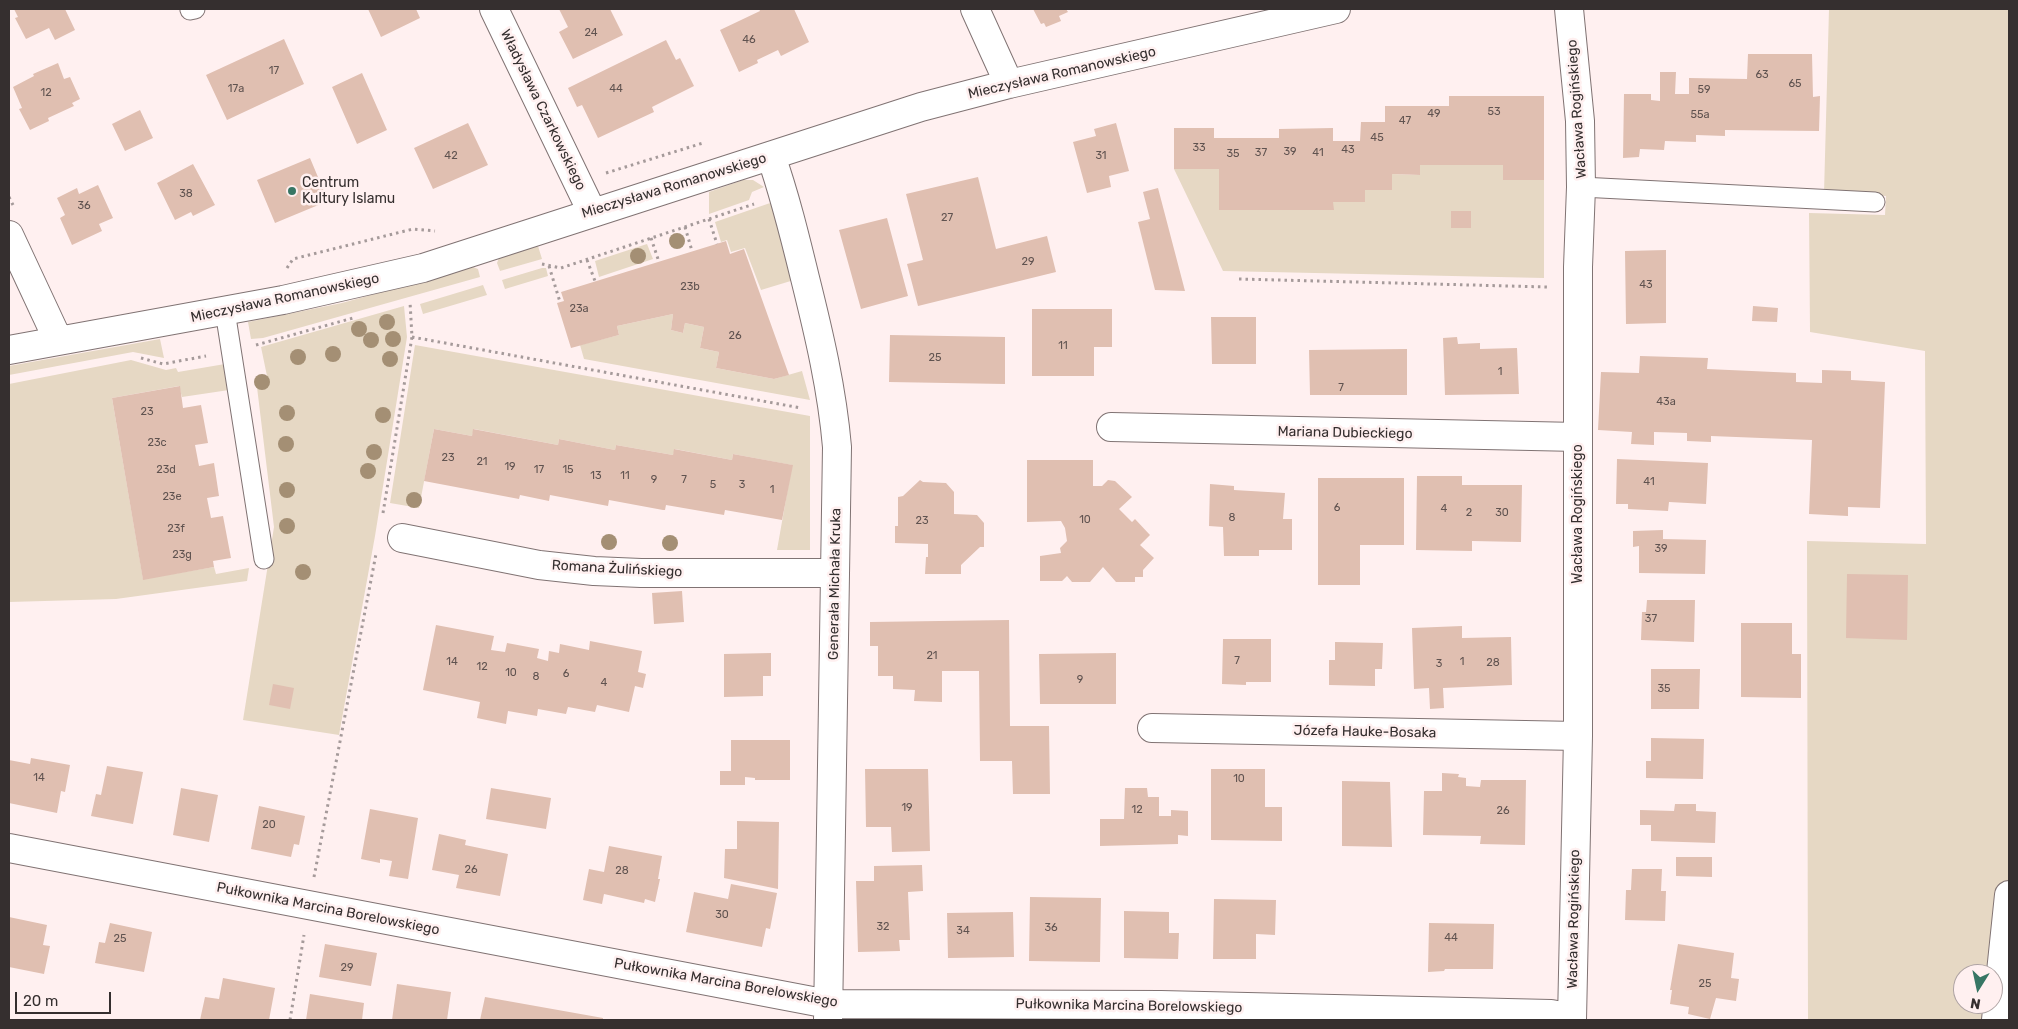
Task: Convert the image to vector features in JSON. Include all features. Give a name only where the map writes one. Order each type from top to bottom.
[{"type":"street","name":"Władysława Czarkowskiego","points":[[494,9],[592,212]]},
{"type":"street","points":[[975,9],[1009,84]]},
{"type":"street","name":"Mieczysława Romanowskiego","points":[[9,350],[225,311],[344,287],[423,268],[921,107],[1009,84],[1336,9]]},
{"type":"street","name":"Wacława Rogińskiego","points":[[1569,9],[1580,121],[1581,187],[1578,289],[1578,736],[1572,1019]]},
{"type":"street","name":"Generała Michała Kruka","points":[[771,156],[784,193],[824,355],[834,414],[837,447],[828,1012]]},
{"type":"street","points":[[9,235],[58,340]]},
{"type":"street","name":"Mariana Dubieckiego","points":[[1111,427],[1578,437]]},
{"type":"street","name":"Romana Żulińskiego","points":[[390,541],[539,565],[594,571],[642,574],[835,573]]},
{"type":"street","name":"Józefa Hauke-Bosaka","points":[[1152,728],[1578,736]]},
{"type":"street","name":"Pułkownika Marcina Borelowskiego","points":[[9,848],[309,905],[828,1012],[1552,1014],[1572,1019]]},
{"type":"street","points":[[1996,1020],[2009,895]]},
{"type":"lane","points":[[1581,187],[1875,202]]},
{"type":"lane","points":[[225,311],[264,558]]},
{"type":"path","points":[[709,219],[717,244]]},
{"type":"path","points":[[685,227],[692,251]]},
{"type":"path","points":[[284,272],[293,259],[413,229],[438,231]]},
{"type":"path","points":[[651,238],[658,262]]},
{"type":"path","points":[[587,260],[595,281]]},
{"type":"path","points":[[550,266],[560,302]]},
{"type":"path","points":[[1239,279],[1578,289]]},
{"type":"path","points":[[383,516],[412,338],[410,302]]},
{"type":"path","points":[[412,338],[834,414]]},
{"type":"path","points":[[290,1020],[309,905],[390,541]]},
{"type":"shaded area","points":[[1829,9],[2009,9],[2009,1020],[1808,1020],[1807,541],[1926,544],[1925,351],[1810,332],[1809,213],[1885,215],[1886,196],[1824,193]]},
{"type":"shaded area","points":[[1420,165],[1503,165],[1503,180],[1544,180],[1544,278],[1223,271],[1174,169],[1219,169],[1219,210],[1333,210],[1333,202],[1364,202],[1365,190],[1392,190],[1392,174],[1419,175]]},
{"type":"shaded area","points":[[743,180],[753,180],[764,187],[752,192],[749,200],[709,214],[709,192]]},
{"type":"shaded area","points":[[773,202],[794,280],[761,290],[745,248],[731,252],[727,240],[721,242],[715,222]]},
{"type":"shaded area","points":[[647,244],[653,259],[599,277],[595,261]]},
{"type":"shaded area","points":[[538,246],[542,259],[500,271],[497,263],[499,258]]},
{"type":"shaded area","points":[[473,267],[478,269],[480,277],[263,338],[251,339],[248,322],[342,303]]},
{"type":"shaded area","points":[[546,268],[548,276],[505,289],[502,280]]},
{"type":"shaded area","points":[[483,285],[487,295],[423,314],[420,304]]},
{"type":"shaded area","points":[[404,306],[407,337],[375,536],[339,735],[243,720],[274,527],[256,379],[267,376],[261,347]]},
{"type":"shaded area","points":[[673,314],[671,330],[683,333],[685,323],[704,327],[700,348],[719,352],[716,368],[774,379],[802,371],[810,400],[584,359],[580,345],[619,335],[617,326]]},
{"type":"shaded area","points":[[160,339],[164,358],[133,352],[9,375],[9,366]]},
{"type":"shaded area","points":[[415,345],[810,416],[810,550],[777,550],[792,465],[733,454],[732,460],[675,449],[673,455],[616,445],[615,450],[559,439],[558,445],[474,429],[472,436],[434,429],[419,508],[390,503]]},
{"type":"shaded area","points":[[131,360],[166,370],[176,368],[178,372],[225,364],[229,390],[182,397],[179,386],[112,398],[143,579],[214,567],[216,574],[249,568],[247,581],[116,599],[9,602],[9,384]]},
{"type":"building","points":[[14,9],[65,9],[75,30],[55,40],[49,28],[26,39],[15,18],[18,17]]},
{"type":"building","points":[[368,9],[416,9],[420,18],[381,37]]},
{"type":"building","points":[[559,9],[610,9],[623,35],[573,59],[559,32],[568,27]]},
{"type":"building","points":[[759,9],[794,9],[809,42],[781,56],[778,50],[757,60],[758,63],[739,72],[720,30],[760,11]]},
{"type":"building","points":[[1033,9],[1066,9],[1068,12],[1059,16],[1061,21],[1046,27],[1044,23],[1041,24]]},
{"type":"building","points":[[284,39],[304,84],[227,120],[206,75]]},
{"type":"building","points":[[666,40],[676,60],[680,58],[694,86],[652,107],[654,112],[598,138],[582,105],[577,107],[568,88]]},
{"type":"building","points":[[1748,54],[1812,54],[1813,97],[1820,96],[1819,131],[1725,130],[1725,136],[1696,135],[1696,142],[1665,141],[1664,150],[1640,149],[1639,157],[1623,158],[1624,94],[1651,94],[1651,100],[1660,101],[1660,72],[1676,72],[1675,94],[1689,94],[1689,78],[1747,79]]},
{"type":"building","points":[[58,63],[64,79],[70,77],[80,99],[72,103],[74,106],[48,118],[49,121],[30,130],[19,109],[22,108],[13,87],[34,76],[33,74]]},
{"type":"building","points":[[362,73],[387,130],[357,144],[332,87]]},
{"type":"building","points":[[1449,96],[1544,96],[1544,180],[1503,180],[1503,165],[1420,165],[1420,175],[1392,174],[1392,190],[1365,190],[1365,202],[1333,202],[1334,210],[1219,210],[1219,169],[1174,169],[1174,128],[1214,128],[1214,138],[1279,138],[1279,129],[1333,128],[1333,141],[1360,141],[1361,122],[1385,122],[1385,106],[1449,106]]},
{"type":"building","points":[[140,110],[153,138],[125,151],[112,124]]},
{"type":"building","points":[[468,123],[488,165],[433,189],[414,148]]},
{"type":"building","points":[[1116,123],[1129,171],[1109,176],[1111,187],[1087,193],[1073,142],[1096,136],[1094,129]]},
{"type":"building","name":"Centrum Kultury Islamu","points":[[310,158],[328,201],[275,223],[257,180]]},
{"type":"building","points":[[193,164],[215,205],[193,216],[191,212],[175,220],[157,183]]},
{"type":"building","points":[[978,177],[996,249],[1047,236],[1056,272],[918,306],[907,264],[923,260],[906,194]]},
{"type":"building","points":[[98,185],[113,218],[99,224],[102,231],[72,245],[60,218],[65,215],[57,198],[77,188],[79,194]]},
{"type":"building","points":[[1158,188],[1185,291],[1155,290],[1138,222],[1150,219],[1143,192]]},
{"type":"building","points":[[1451,211],[1471,211],[1471,228],[1451,228]]},
{"type":"building","points":[[887,218],[908,296],[861,309],[839,230]]},
{"type":"building","points":[[726,241],[730,254],[744,249],[789,375],[774,379],[716,368],[719,352],[700,348],[704,327],[685,323],[683,333],[671,330],[673,314],[617,326],[619,335],[571,348],[557,303],[564,301],[561,292]]},
{"type":"building","points":[[1666,250],[1666,323],[1626,324],[1625,251]]},
{"type":"building","points":[[1753,306],[1778,308],[1777,322],[1752,321]]},
{"type":"building","points":[[1032,309],[1112,309],[1112,347],[1094,347],[1094,376],[1032,376]]},
{"type":"building","points":[[1211,317],[1256,317],[1256,364],[1212,364]]},
{"type":"building","points":[[890,335],[1005,337],[1005,384],[889,382]]},
{"type":"building","points":[[1457,337],[1458,344],[1480,343],[1480,349],[1517,348],[1519,394],[1445,395],[1443,338]]},
{"type":"building","points":[[1407,349],[1407,395],[1310,395],[1309,350]]},
{"type":"building","points":[[1640,356],[1708,358],[1707,369],[1796,373],[1796,382],[1822,383],[1822,370],[1851,371],[1851,380],[1885,382],[1880,508],[1848,507],[1848,516],[1809,514],[1812,440],[1711,436],[1711,442],[1687,441],[1687,433],[1654,432],[1654,445],[1631,444],[1632,432],[1598,430],[1601,372],[1639,373]]},
{"type":"building","points":[[180,386],[183,408],[201,405],[208,443],[195,445],[199,466],[214,463],[219,496],[207,498],[211,518],[223,516],[231,558],[213,561],[214,567],[143,580],[112,398]]},
{"type":"building","points":[[434,429],[472,436],[473,429],[558,445],[559,439],[615,450],[616,445],[673,455],[674,449],[732,460],[733,454],[793,465],[782,520],[725,510],[724,515],[666,505],[665,510],[663,510],[609,500],[608,506],[550,495],[549,501],[520,495],[519,499],[424,481]]},
{"type":"building","points":[[1617,459],[1708,463],[1706,504],[1669,502],[1668,511],[1628,509],[1628,504],[1616,504]]},
{"type":"building","points":[[1027,460],[1093,460],[1093,486],[1102,486],[1108,480],[1115,481],[1132,497],[1119,509],[1132,522],[1135,519],[1150,535],[1140,545],[1154,558],[1143,570],[1143,577],[1135,577],[1135,582],[1116,582],[1103,567],[1090,582],[1072,582],[1067,576],[1062,581],[1040,581],[1040,556],[1061,553],[1060,548],[1067,541],[1065,528],[1061,521],[1027,522]]},
{"type":"building","points":[[1417,476],[1462,476],[1462,485],[1522,485],[1521,542],[1472,541],[1472,551],[1416,550]]},
{"type":"building","points":[[1318,478],[1404,478],[1404,545],[1360,545],[1360,585],[1318,585]]},
{"type":"building","points":[[920,480],[923,482],[946,483],[954,492],[954,514],[977,515],[984,523],[984,547],[980,547],[961,565],[961,574],[925,574],[928,544],[895,543],[895,526],[898,526],[898,497],[903,496]]},
{"type":"building","points":[[1210,484],[1234,486],[1234,490],[1285,493],[1283,519],[1292,519],[1292,550],[1259,550],[1259,556],[1224,556],[1223,527],[1209,526]]},
{"type":"building","points":[[1663,530],[1663,539],[1706,540],[1705,574],[1639,573],[1639,546],[1633,547],[1633,531]]},
{"type":"building","points":[[1847,574],[1908,575],[1907,640],[1846,638]]},
{"type":"building","points":[[682,591],[684,622],[654,624],[652,593]]},
{"type":"building","points":[[1647,600],[1695,600],[1694,642],[1641,640],[1642,612],[1646,612]]},
{"type":"building","points":[[1009,620],[1010,726],[1049,726],[1050,794],[1013,794],[1012,761],[980,761],[979,671],[942,671],[942,702],[914,701],[915,690],[893,689],[893,676],[878,676],[878,646],[870,646],[870,622]]},
{"type":"building","points":[[1741,623],[1792,623],[1792,654],[1801,654],[1801,698],[1741,697]]},
{"type":"building","points":[[436,625],[494,636],[491,650],[505,652],[507,643],[539,649],[537,658],[548,661],[549,651],[559,653],[560,644],[589,650],[590,641],[642,651],[638,672],[646,674],[643,688],[635,686],[629,712],[597,705],[595,712],[568,707],[566,714],[538,709],[537,716],[508,711],[506,724],[477,718],[480,702],[423,690]]},
{"type":"building","points":[[1462,626],[1462,638],[1511,637],[1512,685],[1443,688],[1444,708],[1430,709],[1429,688],[1414,689],[1412,628]]},
{"type":"building","points":[[1223,639],[1271,639],[1271,682],[1246,682],[1246,685],[1222,684]]},
{"type":"building","points":[[1335,642],[1383,643],[1382,669],[1375,669],[1375,686],[1329,685],[1329,660],[1335,660]]},
{"type":"building","points":[[771,653],[771,676],[763,676],[763,696],[724,697],[724,654]]},
{"type":"building","points":[[1116,653],[1116,704],[1040,704],[1039,654]]},
{"type":"building","points":[[1651,669],[1700,669],[1699,709],[1651,709]]},
{"type":"building","points":[[273,684],[294,688],[290,709],[269,705]]},
{"type":"building","points":[[1651,738],[1704,739],[1703,779],[1646,778],[1646,761],[1651,761]]},
{"type":"building","points":[[731,740],[790,740],[790,780],[755,780],[755,778],[745,777],[745,785],[720,785],[720,771],[731,771]]},
{"type":"building","points":[[31,758],[70,765],[65,792],[61,791],[57,813],[9,803],[9,760],[30,764]]},
{"type":"building","points":[[107,766],[143,772],[133,824],[91,816],[96,794],[101,795]]},
{"type":"building","points":[[865,769],[928,769],[930,851],[892,852],[891,827],[866,827]]},
{"type":"building","points":[[1211,769],[1265,769],[1265,807],[1282,807],[1282,841],[1211,840]]},
{"type":"building","points":[[1442,773],[1459,774],[1458,777],[1466,778],[1466,786],[1480,787],[1481,780],[1526,780],[1525,845],[1480,844],[1481,836],[1423,835],[1424,791],[1442,791]]},
{"type":"building","points":[[1342,781],[1390,782],[1392,847],[1342,846]]},
{"type":"building","points":[[181,788],[218,795],[209,842],[173,835]]},
{"type":"building","points":[[491,788],[551,798],[546,829],[486,819]]},
{"type":"building","points":[[1125,788],[1147,788],[1148,797],[1159,797],[1159,816],[1171,816],[1171,810],[1188,811],[1188,836],[1178,835],[1178,844],[1100,846],[1100,819],[1124,819]]},
{"type":"building","points":[[1675,804],[1696,804],[1696,811],[1716,812],[1715,843],[1651,841],[1651,825],[1640,825],[1640,810],[1674,811]]},
{"type":"building","points":[[259,806],[305,816],[299,845],[294,844],[291,857],[251,849]]},
{"type":"building","points":[[370,809],[418,818],[408,879],[389,876],[392,861],[380,859],[380,863],[361,859]]},
{"type":"building","points":[[737,821],[779,822],[778,889],[724,878],[725,849],[737,849]]},
{"type":"building","points":[[439,834],[466,840],[465,845],[508,854],[500,896],[456,888],[459,875],[432,870]]},
{"type":"building","points":[[609,846],[662,856],[655,902],[645,899],[644,903],[604,894],[602,904],[583,900],[589,869],[604,872]]},
{"type":"building","points":[[1676,857],[1712,857],[1712,877],[1676,876]]},
{"type":"building","points":[[922,865],[923,891],[908,892],[910,940],[899,940],[900,951],[858,952],[856,881],[874,881],[874,866]]},
{"type":"building","points":[[1632,869],[1662,869],[1661,891],[1666,891],[1665,921],[1625,920],[1626,890],[1631,890]]},
{"type":"building","points":[[731,884],[777,893],[770,929],[766,928],[762,947],[686,932],[694,892],[728,899]]},
{"type":"building","points":[[1030,897],[1101,898],[1100,962],[1029,961]]},
{"type":"building","points":[[1214,899],[1276,900],[1275,935],[1256,934],[1256,959],[1213,959]]},
{"type":"building","points":[[1124,911],[1169,912],[1169,933],[1179,933],[1178,959],[1124,958]]},
{"type":"building","points":[[1013,912],[1014,957],[948,958],[947,913]]},
{"type":"building","points":[[9,917],[47,925],[43,945],[50,946],[44,974],[9,967]]},
{"type":"building","points":[[110,923],[152,932],[144,972],[95,963],[99,942],[105,943]]},
{"type":"building","points":[[1429,923],[1494,924],[1493,969],[1445,969],[1444,971],[1428,972]]},
{"type":"building","points":[[325,944],[377,953],[371,986],[319,977]]},
{"type":"building","points":[[1678,944],[1734,953],[1731,978],[1739,979],[1736,1001],[1716,998],[1710,1019],[1688,1014],[1689,1007],[1670,1004],[1672,990],[1670,990]]},
{"type":"building","points":[[223,978],[275,988],[269,1020],[200,1020],[205,997],[219,999]]},
{"type":"building","points":[[397,984],[451,992],[447,1020],[392,1020]]},
{"type":"building","points":[[310,994],[364,1003],[362,1020],[306,1020]]},
{"type":"building","points":[[485,997],[603,1018],[603,1020],[480,1020]]},
{"type":"place","name":"Centrum Kultury Islamu","points":[[292,191]]}]
